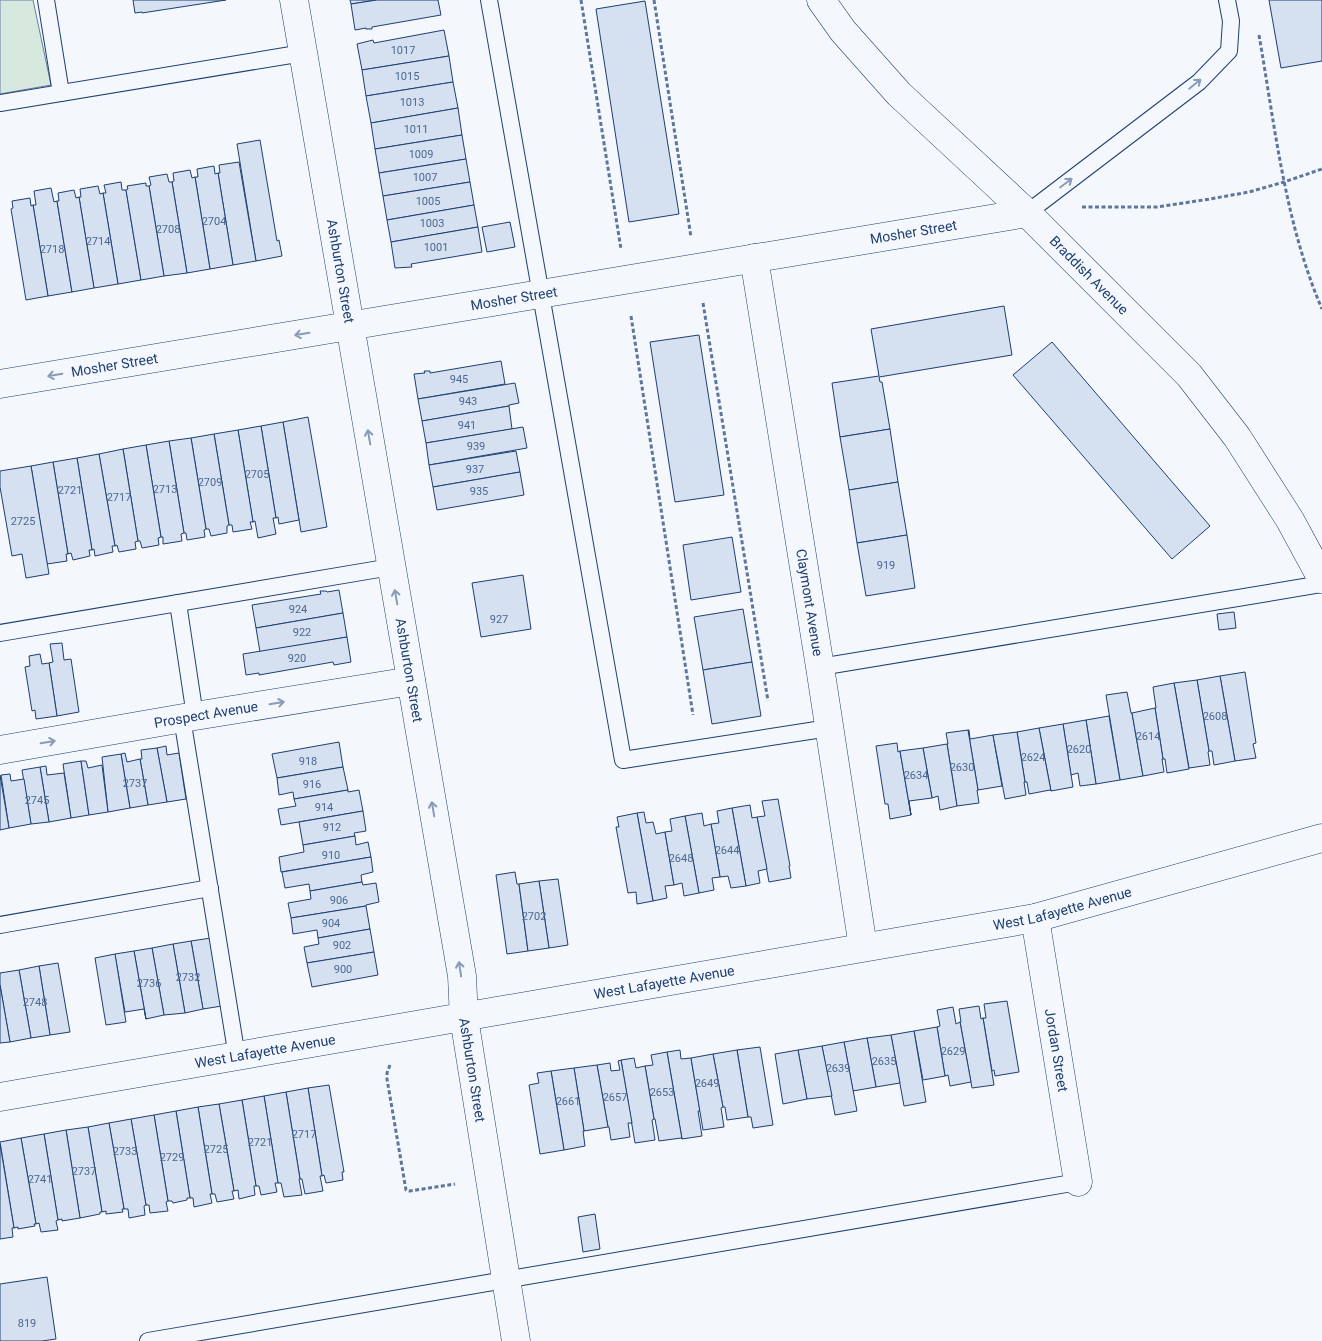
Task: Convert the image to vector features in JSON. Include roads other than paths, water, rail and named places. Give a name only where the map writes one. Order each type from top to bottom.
[{"type":"street","name":"Ashburton Street","points":[[294,0],[462,976],[464,1018],[516,1341]]},
{"type":"street","name":"Braddish Avenue","points":[[821,0],[843,31],[899,94],[1027,213],[1189,375],[1237,437],[1290,520],[1322,579]]},
{"type":"street","name":"Mosher Street","points":[[0,384],[1027,213]]},
{"type":"street","name":"Claymont Avenue","points":[[754,258],[820,668],[862,947]]},
{"type":"street","name":"Prospect Avenue","points":[[0,750],[411,681]]},
{"type":"street","name":"West Lafayette Avenue","points":[[0,1098],[1035,918],[1322,838]]},
{"type":"street","name":"Jordan Street","points":[[1035,918],[1078,1182]]},
{"type":"lane","points":[[46,0],[61,93]]},
{"type":"lane","points":[[489,0],[623,760],[829,728]]},
{"type":"lane","points":[[1027,213],[1199,82],[1229,51],[1231,21],[1227,0]]},
{"type":"lane","points":[[0,103],[303,53]]},
{"type":"lane","points":[[0,633],[391,567]]},
{"type":"lane","points":[[820,668],[1322,584]]},
{"type":"lane","points":[[178,603],[189,717],[210,888],[237,1057]]},
{"type":"lane","points":[[0,925],[210,888]]},
{"type":"lane","points":[[148,1341],[1078,1182]]}]
